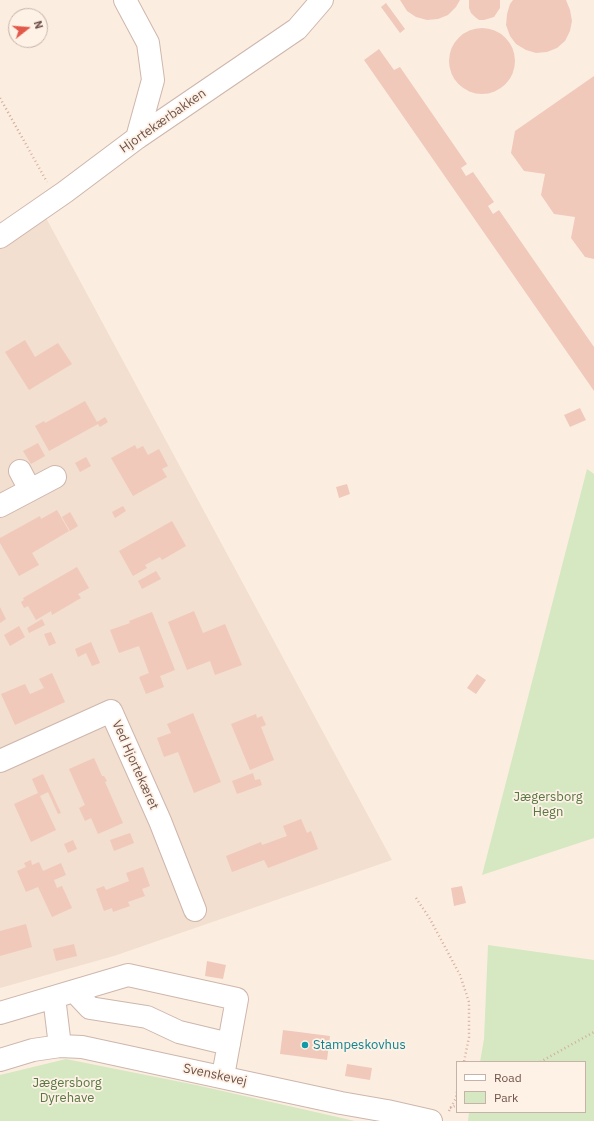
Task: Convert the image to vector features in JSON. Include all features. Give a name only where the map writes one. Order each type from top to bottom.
[{"type":"street","points":[[125,0],[148,43],[153,80],[137,138]]},
{"type":"street","name":"Hjortekærbakken","points":[[0,236],[61,195],[137,138],[297,29],[322,0]]},
{"type":"street","points":[[20,471],[30,490]]},
{"type":"street","points":[[0,506],[54,477]]},
{"type":"street","name":"Ved Hjortekæret","points":[[0,761],[111,711],[160,821],[194,910]]},
{"type":"street","points":[[0,1013],[128,975],[237,999],[223,1076]]},
{"type":"street","points":[[64,994],[90,1008],[147,1017],[178,1032],[229,1044]]},
{"type":"street","points":[[60,1046],[64,994]]},
{"type":"street","name":"Svenskevej","points":[[0,1060],[33,1050],[60,1046],[82,1047],[341,1102],[387,1111],[439,1118]]},
{"type":"path","points":[[0,98],[61,195]]},
{"type":"path","points":[[416,898],[430,919],[460,975],[469,1002],[469,1037],[464,1061]]},
{"type":"path","points":[[542,1061],[594,1032]]},
{"type":"path","points":[[439,1118],[450,1108],[456,1098]]},
{"type":"path","points":[[450,1108],[456,1105]]},
{"type":"shaded area","points":[[38,203],[392,860],[114,956],[0,988],[0,229]]},
{"type":"green space","name":"Jægersborg Hegn","points":[[587,469],[594,474],[594,838],[482,875]]},
{"type":"green space","points":[[488,945],[594,960],[594,1121],[468,1121],[469,1113],[586,1113],[586,1061],[480,1061],[484,1039]]},
{"type":"green space","name":"Jægersborg Dyrehave","points":[[66,1059],[196,1085],[355,1121],[0,1121],[0,1075]]},
{"type":"building","points":[[400,0],[460,0],[456,7],[448,15],[438,19],[427,20],[416,17],[407,11]]},
{"type":"building","points":[[469,0],[500,0],[500,8],[494,17],[479,20],[471,13],[469,8]]},
{"type":"building","points":[[513,0],[566,0],[572,21],[570,31],[565,41],[557,48],[547,52],[536,53],[526,50],[516,44],[510,36],[506,25],[507,14]]},
{"type":"building","points":[[386,3],[405,29],[400,33],[381,7]]},
{"type":"building","points":[[482,28],[495,31],[505,38],[512,48],[515,61],[512,74],[505,84],[495,91],[482,94],[469,91],[459,84],[452,74],[449,61],[452,48],[459,38],[469,31]]},
{"type":"building","points":[[379,49],[394,70],[400,67],[467,164],[461,168],[466,176],[473,172],[494,202],[488,206],[493,214],[499,210],[594,347],[594,391],[364,60]]},
{"type":"building","points":[[594,76],[594,259],[585,257],[571,238],[575,217],[554,214],[541,195],[545,174],[524,171],[511,153],[515,131]]},
{"type":"building","points":[[25,340],[35,357],[58,343],[72,364],[29,390],[5,352]]},
{"type":"building","points":[[85,401],[97,422],[105,417],[108,422],[100,427],[98,424],[49,451],[35,426],[44,421],[45,423]]},
{"type":"building","points":[[580,408],[586,420],[570,427],[564,415]]},
{"type":"building","points":[[38,443],[45,456],[31,464],[23,451]]},
{"type":"building","points":[[135,445],[137,449],[143,446],[148,455],[159,449],[168,466],[162,469],[167,477],[133,496],[111,458]]},
{"type":"building","points":[[86,457],[91,466],[80,472],[75,463]]},
{"type":"building","points":[[347,484],[350,494],[339,498],[336,487]]},
{"type":"building","points":[[123,506],[126,511],[115,518],[112,512]]},
{"type":"building","points":[[57,510],[69,531],[32,553],[39,565],[19,576],[0,543],[0,538],[40,516],[41,519]]},
{"type":"building","points":[[70,512],[78,526],[70,531],[62,517]]},
{"type":"building","points":[[172,521],[186,546],[162,560],[160,557],[145,565],[147,568],[133,576],[119,551]]},
{"type":"building","points":[[77,567],[89,588],[78,594],[81,598],[52,615],[51,611],[36,620],[28,606],[24,608],[21,602],[24,600],[23,598]]},
{"type":"building","points":[[156,571],[161,579],[142,589],[138,581]]},
{"type":"building","points":[[0,607],[6,619],[0,623]]},
{"type":"building","points":[[194,611],[203,633],[225,624],[242,665],[215,675],[210,661],[187,670],[168,622]]},
{"type":"building","points":[[152,612],[175,670],[160,676],[164,687],[146,694],[139,677],[149,673],[139,646],[119,653],[110,630],[130,623],[129,621]]},
{"type":"building","points":[[42,619],[45,625],[29,633],[27,628]]},
{"type":"building","points":[[19,626],[25,637],[10,646],[4,635]]},
{"type":"building","points":[[51,632],[56,643],[49,646],[44,634]]},
{"type":"building","points":[[91,642],[100,663],[92,666],[86,653],[78,657],[75,649]]},
{"type":"building","points":[[52,673],[65,702],[15,725],[1,694],[25,684],[30,694],[44,688],[39,679]]},
{"type":"building","points":[[477,674],[486,680],[476,694],[467,688]]},
{"type":"building","points":[[193,713],[221,782],[194,793],[178,752],[164,757],[157,738],[171,733],[167,724]]},
{"type":"building","points":[[256,714],[257,718],[262,716],[266,725],[261,727],[274,760],[250,770],[231,724]]},
{"type":"building","points":[[94,758],[102,776],[104,776],[107,781],[105,782],[123,823],[98,834],[91,818],[85,821],[79,808],[85,805],[69,769]]},
{"type":"building","points":[[253,773],[255,780],[260,779],[262,785],[237,794],[232,781]]},
{"type":"building","points":[[43,774],[61,813],[58,814],[48,792],[40,796],[56,830],[31,842],[14,804],[38,793],[32,779]]},
{"type":"building","points":[[301,819],[307,833],[311,831],[318,849],[268,868],[264,860],[232,872],[226,856],[261,842],[262,845],[287,836],[283,826]]},
{"type":"building","points":[[130,833],[134,843],[114,851],[110,840]]},
{"type":"building","points":[[73,840],[77,849],[68,853],[64,844]]},
{"type":"building","points":[[31,860],[32,865],[39,862],[43,871],[61,863],[66,875],[54,880],[57,888],[62,886],[72,908],[52,917],[38,887],[26,892],[17,871],[26,867],[24,863]]},
{"type":"building","points":[[143,867],[150,886],[142,889],[145,896],[128,902],[130,906],[113,912],[112,908],[104,911],[96,889],[104,886],[106,890],[129,881],[126,873]]},
{"type":"building","points":[[462,886],[466,903],[454,906],[451,888]]},
{"type":"building","points":[[26,924],[32,947],[0,956],[0,931]]},
{"type":"building","points":[[74,944],[77,956],[56,961],[53,949]]},
{"type":"building","points":[[207,961],[226,965],[223,979],[205,976]]},
{"type":"building","name":"Stampeskovhus","points":[[283,1030],[330,1036],[327,1060],[280,1054]]},
{"type":"building","points":[[347,1064],[372,1068],[370,1080],[345,1076]]},
{"type":"place","name":"Stampeskovhus","points":[[305,1045]]}]
